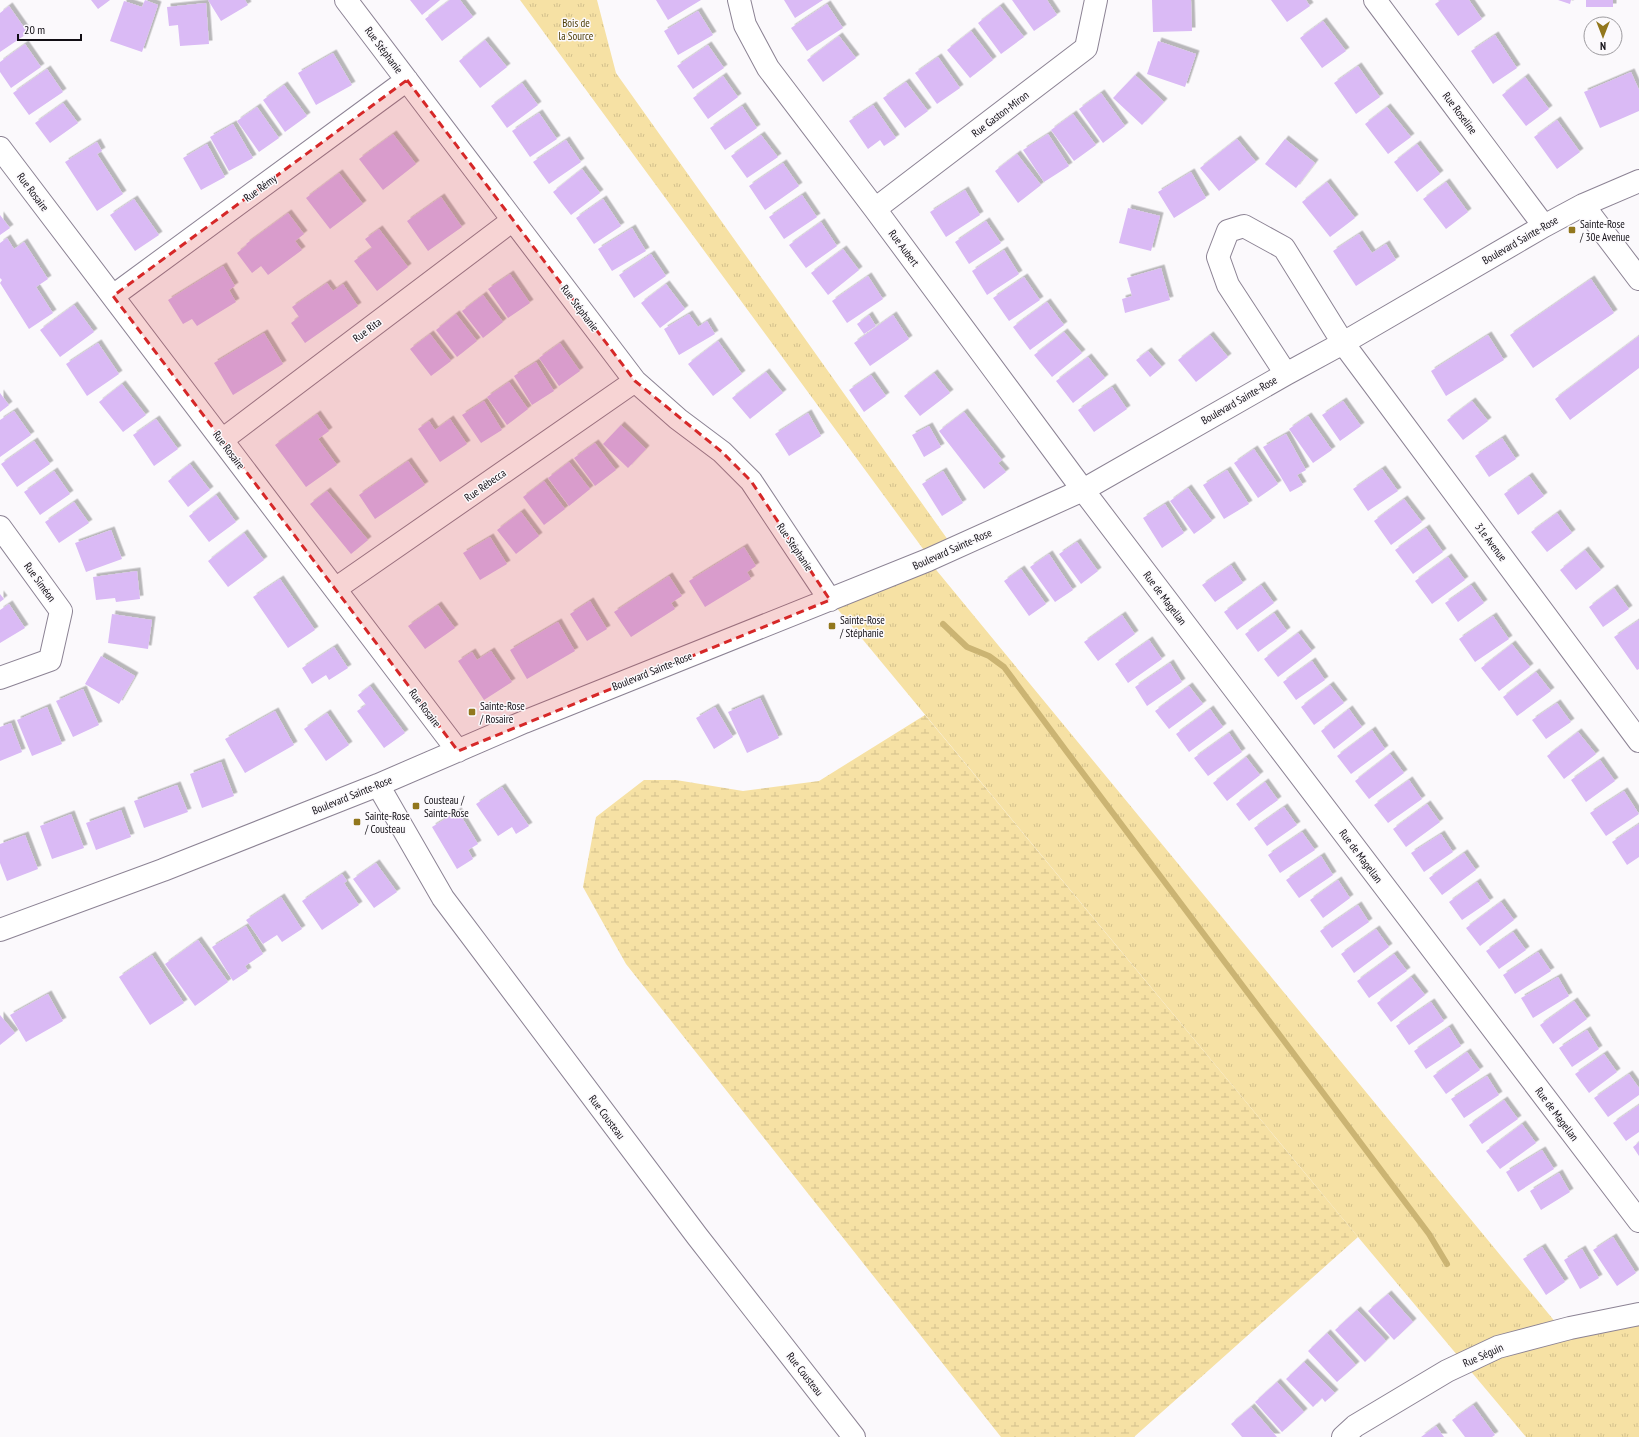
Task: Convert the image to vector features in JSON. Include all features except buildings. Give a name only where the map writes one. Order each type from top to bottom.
[{"type":"street","name":"Rue Stéphanie","points":[[346,0],[635,381],[678,419],[722,452],[751,481],[830,600]]},
{"type":"street","name":"Rue Aubert","points":[[739,0],[745,25],[768,68],[875,209],[1083,490]]},
{"type":"street","name":"Rue Gaston-Miron","points":[[875,209],[1086,48],[1096,0]]},
{"type":"street","name":"Rue Roseline","points":[[1376,0],[1544,226]]},
{"type":"street","name":"Rue Rémy","points":[[112,296],[407,80]]},
{"type":"street","name":"Rue Rosaire","points":[[0,148],[458,751]]},
{"type":"street","name":"Boulevard Sainte-Rose","points":[[0,930],[163,870],[378,785],[524,722],[928,560],[1083,490],[1343,343],[1544,226],[1583,205],[1639,181]]},
{"type":"street","points":[[1583,205],[1639,278]]},
{"type":"street","name":"Rue Rita","points":[[222,440],[513,220]]},
{"type":"street","name":"Boulevard Sainte-Rose","points":[[1286,374],[1228,285],[1218,257],[1228,232],[1244,226],[1284,248],[1343,343]]},
{"type":"street","name":"31e Avenue","points":[[1343,343],[1639,741]]},
{"type":"street","name":"Rue Rébecca","points":[[335,589],[635,381]]},
{"type":"street","name":"Rue de Magellan","points":[[1083,490],[1639,1221]]},
{"type":"street","name":"Rue Siméon","points":[[0,527],[61,611],[50,660],[0,678]]},
{"type":"street","name":"Rue Cousteau","points":[[378,785],[443,898],[697,1236],[854,1437]]},
{"type":"street","name":"Rue Séguin","points":[[1354,1433],[1447,1371],[1498,1346],[1570,1328],[1639,1314]]},
{"type":"highlighted area","points":[[407,80],[635,381],[722,452],[751,481],[830,600],[458,751],[113,296]]},
{"type":"green space","name":"Bois de la Source","points":[[520,0],[597,0],[616,73],[953,547],[929,557]]},
{"type":"green space","points":[[928,560],[1566,1335],[1639,1320],[1639,1437],[1526,1437],[1358,1237],[830,600]]},
{"type":"green space","points":[[925,715],[1358,1237],[1134,1437],[1001,1437],[626,964],[583,887],[596,817],[644,780],[676,780],[743,791],[819,781]]},
{"type":"waterway","points":[[943,624],[967,647],[989,656],[1004,667],[1429,1234],[1447,1264]]},
{"type":"place","name":"Sainte-Rose / 30e Avenue","points":[[1572,230]]},
{"type":"place","name":"Sainte-Rose / Stéphanie","points":[[832,626]]},
{"type":"place","name":"Sainte-Rose / Rosaire","points":[[472,712]]},
{"type":"place","name":"Cousteau / Sainte-Rose","points":[[416,806]]},
{"type":"place","name":"Sainte-Rose / Cousteau","points":[[357,822]]}]
